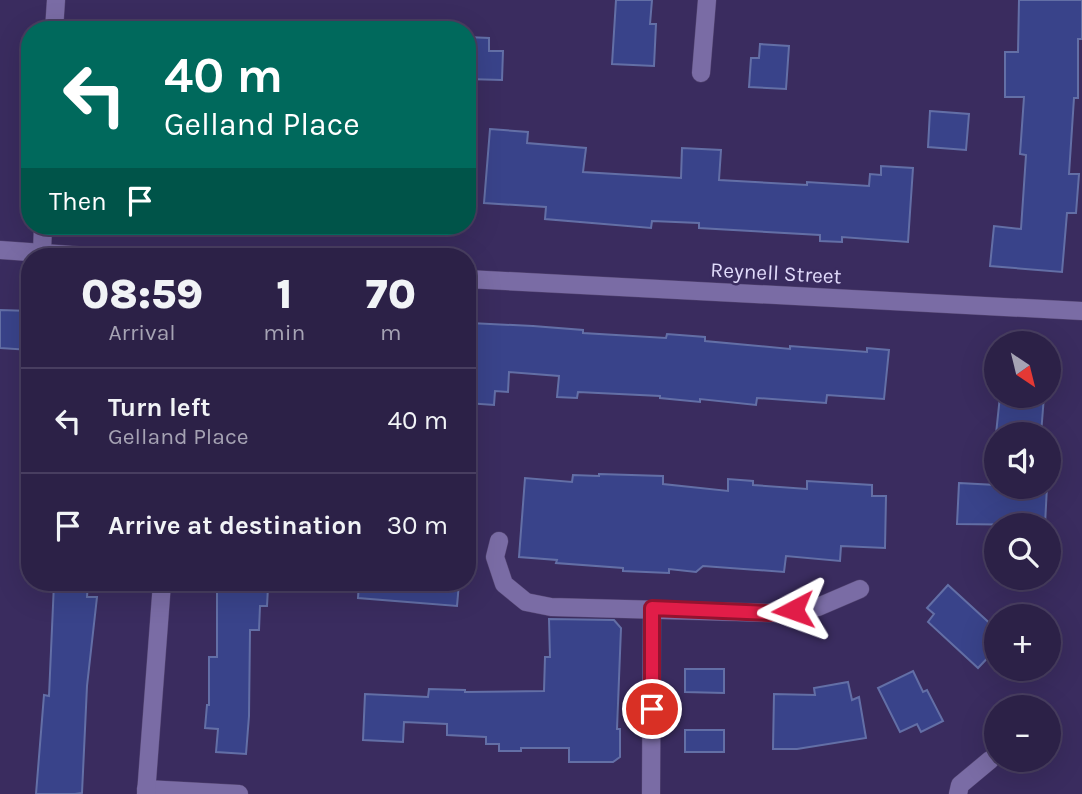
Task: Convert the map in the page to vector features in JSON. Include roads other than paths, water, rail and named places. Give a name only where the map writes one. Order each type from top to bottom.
[{"type":"street","points":[[54,21],[55,0]]},
{"type":"street","points":[[701,73],[707,0]]},
{"type":"street","points":[[0,250],[21,251]]},
{"type":"street","name":"Reynell Street","points":[[476,279],[1082,311]]},
{"type":"street","points":[[499,541],[495,557],[505,584],[526,602],[551,607],[769,613],[818,607],[860,589]]},
{"type":"street","points":[[161,591],[146,791],[239,794]]},
{"type":"street","points":[[651,794],[652,608]]},
{"type":"street","points":[[958,794],[960,785],[984,765]]}]
